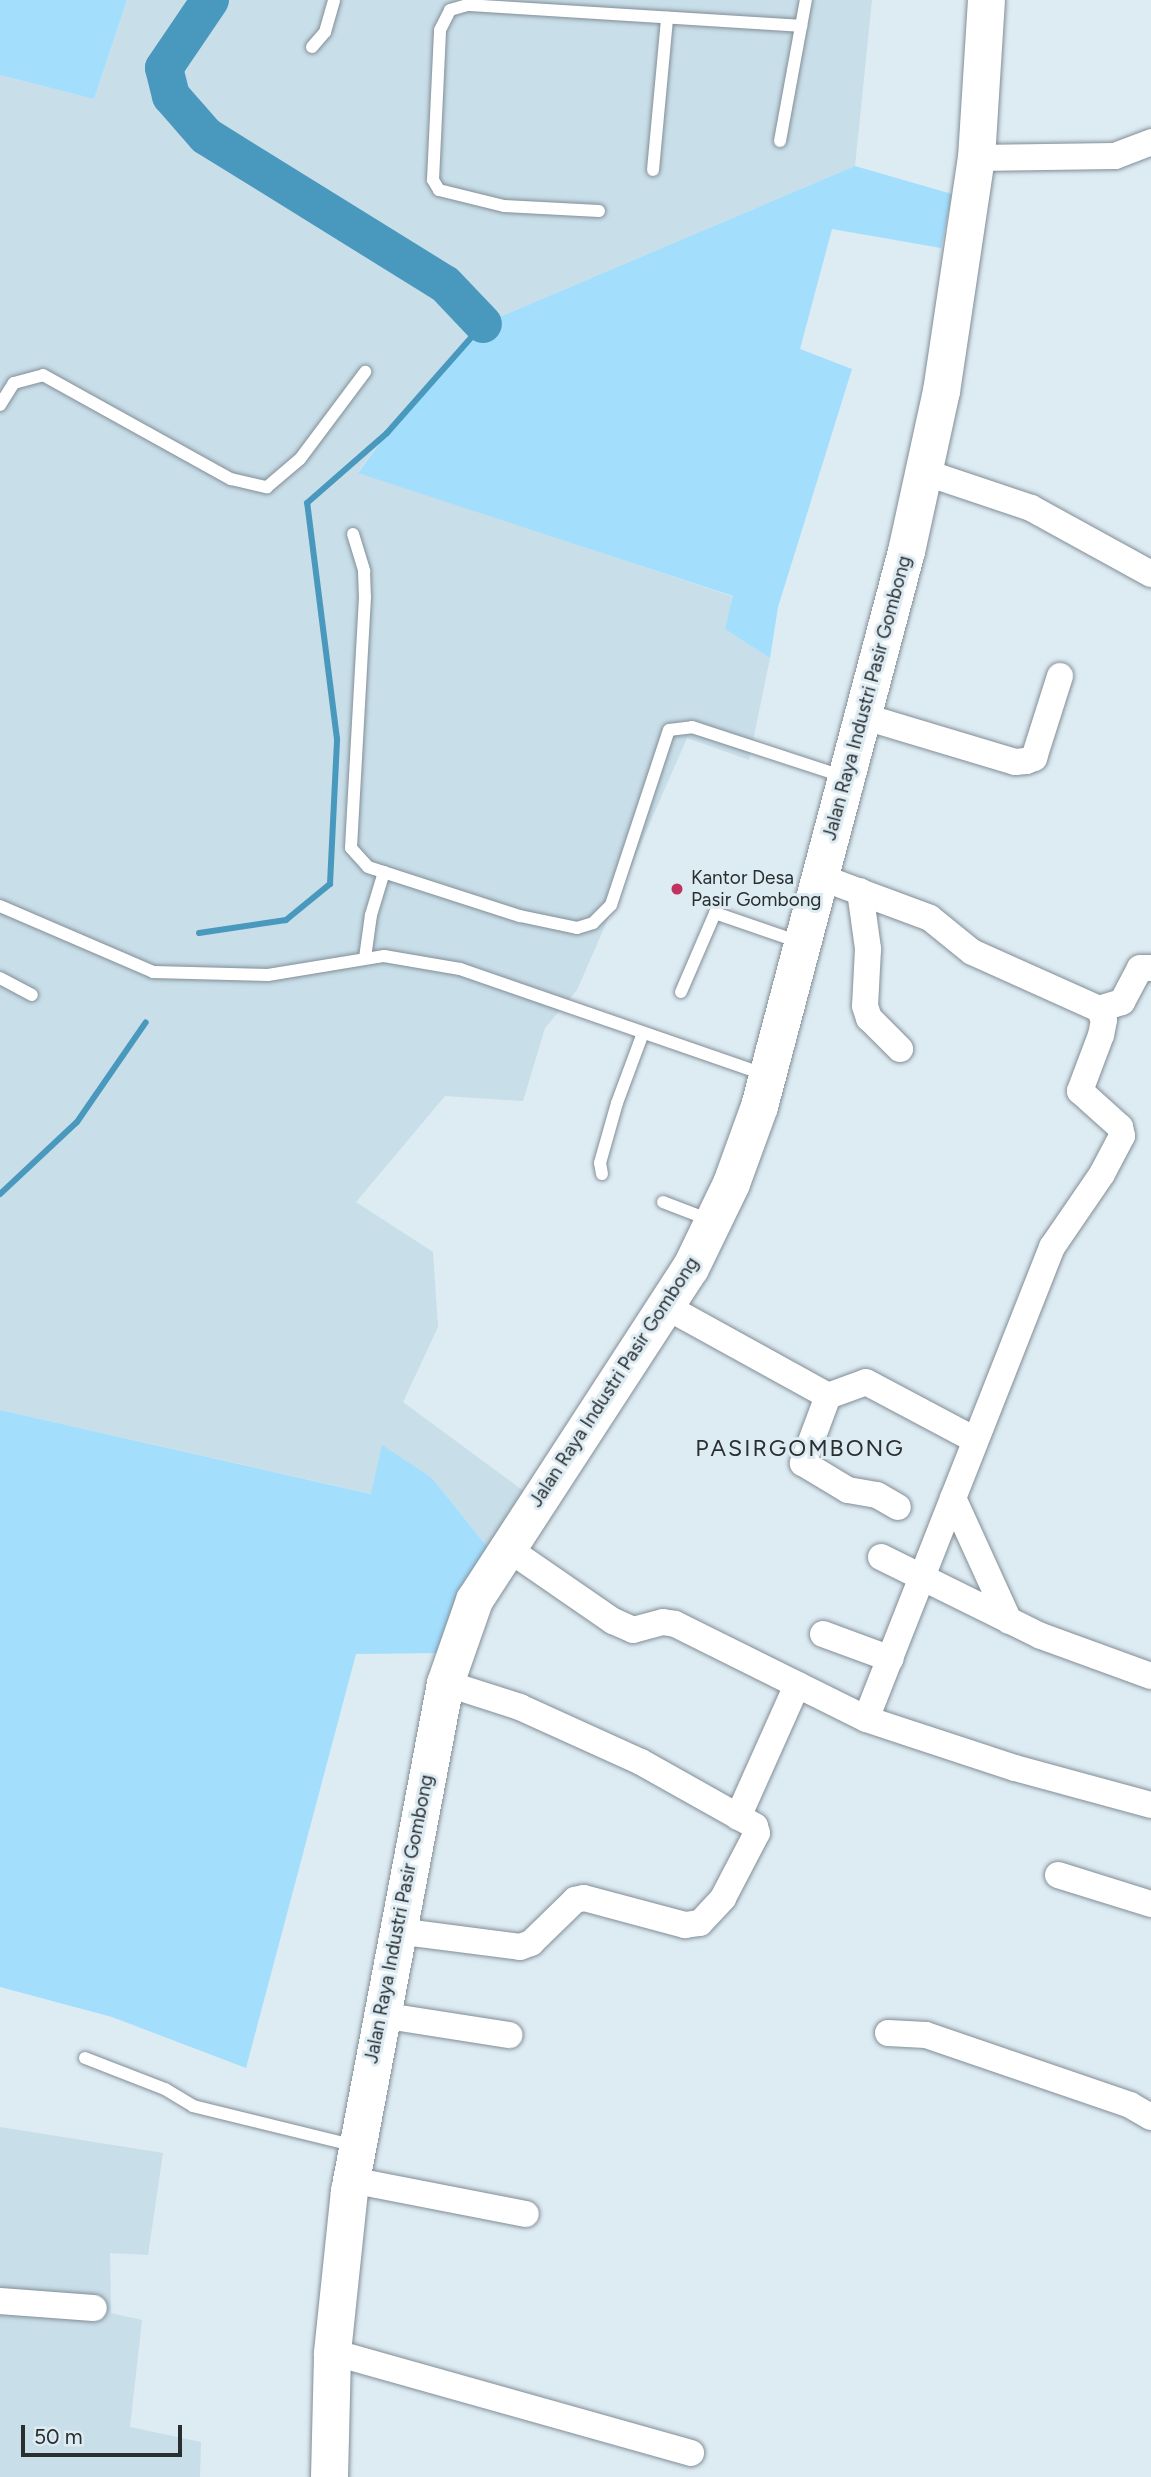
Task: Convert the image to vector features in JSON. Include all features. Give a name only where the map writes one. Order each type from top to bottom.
[{"type":"main road","name":"Jalan Raya Industri Pasir Gombong","points":[[329,2477],[332,2352],[354,2163],[446,1683],[474,1600],[667,1307],[714,1222],[747,1142],[803,943],[924,472],[952,331],[976,158],[986,0]]},
{"type":"street","points":[[976,158],[1115,156],[1151,142]]},
{"type":"street","points":[[924,472],[1031,508],[1151,574]]},
{"type":"street","points":[[862,716],[1015,762],[1026,761],[1034,758],[1060,676]]},
{"type":"street","points":[[820,877],[930,918],[972,952],[1099,1009],[1122,1002],[1140,968],[1151,968]]},
{"type":"street","points":[[860,891],[868,949],[865,1006],[869,1018],[900,1049]]},
{"type":"street","points":[[866,1719],[923,1580],[973,1439],[1052,1247],[1119,1147],[1120,1128],[1080,1091],[1101,1035],[1104,1020],[1099,1009]]},
{"type":"street","points":[[667,1307],[828,1396],[866,1382],[973,1439]]},
{"type":"street","points":[[828,1396],[803,1463],[848,1490],[877,1495],[898,1507]]},
{"type":"street","points":[[953,1498],[1009,1621]]},
{"type":"street","points":[[507,1548],[613,1621],[634,1630],[663,1622],[675,1624],[866,1719],[1016,1768],[1151,1805]]},
{"type":"street","points":[[881,1557],[1009,1621],[1151,1676]]},
{"type":"street","points":[[823,1634],[891,1659]]},
{"type":"street","points":[[397,1931],[520,1947],[531,1943],[575,1900],[584,1898],[685,1924],[700,1923],[723,1898],[757,1833],[755,1826],[641,1762],[520,1707],[446,1683]]},
{"type":"street","points":[[738,1817],[797,1685]]},
{"type":"street","points":[[1058,1875],[1151,1904]]},
{"type":"street","points":[[381,2015],[509,2035]]},
{"type":"street","points":[[888,2033],[926,2035],[1129,2105],[1151,2117]]},
{"type":"street","points":[[354,2163],[526,2214]]},
{"type":"street","points":[[0,2301],[94,2308]]},
{"type":"street","points":[[332,2352],[691,2454]]},
{"type":"lane","points":[[312,47],[325,32],[334,0]]},
{"type":"lane","points":[[780,141],[806,0]]},
{"type":"lane","points":[[599,211],[504,206],[439,190],[433,180],[440,30],[450,10],[468,5],[801,26]]},
{"type":"lane","points":[[653,170],[667,18]]},
{"type":"lane","points":[[0,405],[15,383],[43,375],[231,479],[267,487],[300,459],[365,372]]},
{"type":"lane","points":[[353,534],[364,571],[365,597],[351,848],[358,859],[384,872],[520,916],[577,928],[593,923],[611,905],[669,730],[692,727],[846,778]]},
{"type":"lane","points":[[365,958],[371,915],[384,872]]},
{"type":"lane","points":[[0,906],[153,972],[206,976],[268,975],[365,958],[460,969],[767,1076]]},
{"type":"lane","points":[[681,992],[715,913],[803,943]]},
{"type":"lane","points":[[0,978],[32,995]]},
{"type":"lane","points":[[602,1174],[600,1163],[617,1103],[643,1033]]},
{"type":"lane","points":[[663,1202],[714,1222]]},
{"type":"lane","points":[[85,2058],[165,2089],[193,2106],[354,2163]]},
{"type":"shaded area","points":[[0,0],[127,0],[94,99],[0,75]]},
{"type":"shaded area","points":[[127,0],[872,0],[855,166],[483,324],[404,410],[358,472],[734,597],[725,629],[770,658],[749,760],[687,738],[577,990],[545,1028],[523,1101],[445,1096],[356,1202],[433,1252],[438,1327],[403,1402],[525,1492],[493,1554],[432,1478],[382,1446],[372,1494],[0,1410],[0,75],[94,99]]},
{"type":"shaded area","points":[[855,166],[952,194],[941,248],[832,229],[800,349],[852,369],[778,607],[770,658],[725,629],[733,596],[358,473],[404,410],[483,324]]},
{"type":"shaded area","points":[[0,1410],[371,1494],[382,1445],[432,1478],[493,1554],[440,1653],[356,1654],[246,2068],[112,2017],[0,1987]]},
{"type":"shaded area","points":[[0,2127],[163,2153],[148,2255],[110,2253],[111,2313],[142,2320],[130,2427],[201,2442],[200,2477],[0,2477]]},
{"type":"waterway","points":[[210,0],[164,68],[171,96],[206,136],[445,284],[483,324]]},
{"type":"waterway","points":[[199,933],[286,920],[330,884],[337,739],[307,503],[387,433],[483,324]]},
{"type":"waterway","points":[[0,1194],[77,1122],[146,1022]]},
{"type":"place","name":"Kantor Desa Pasir Gombong","points":[[677,889]]},
{"type":"district","name":"PASIRGOMBONG","points":[[800,1448]]}]
